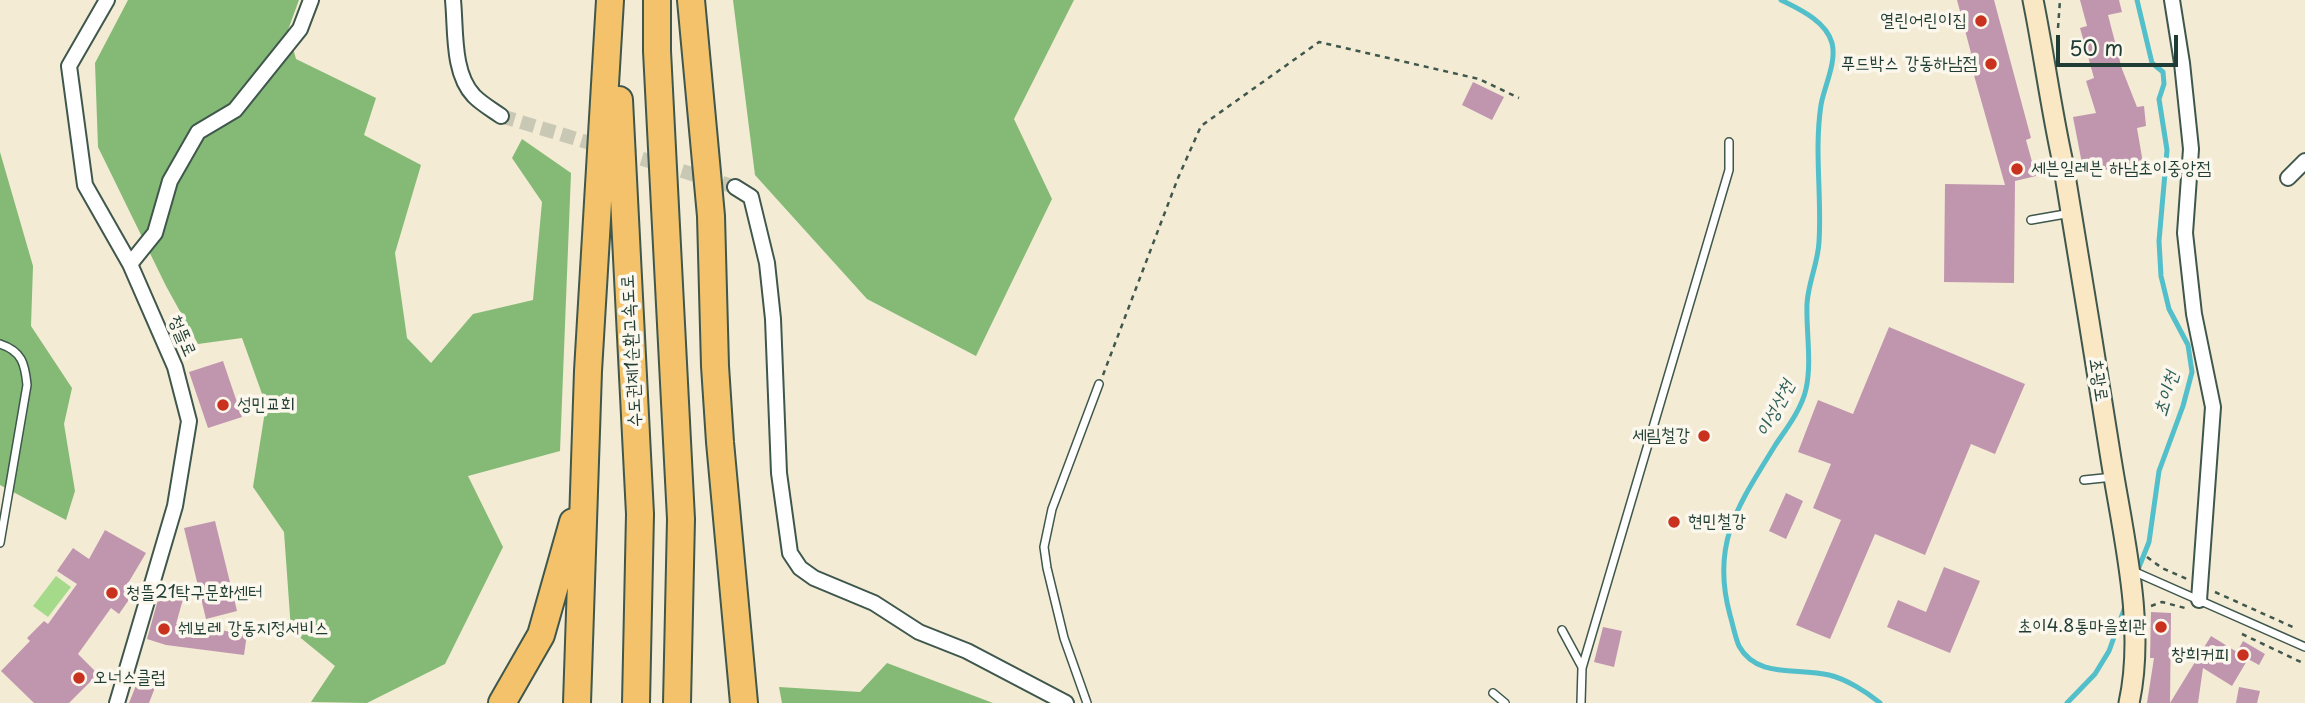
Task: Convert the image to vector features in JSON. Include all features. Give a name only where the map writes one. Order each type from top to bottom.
[{"type":"highway","points":[[577,703],[584,483],[612,0]]},
{"type":"highway","name":"수도권제1순환고속도로","points":[[612,0],[640,514],[636,703]]},
{"type":"highway","points":[[657,0],[657,51],[681,519],[677,703]]},
{"type":"highway","points":[[691,0],[711,216],[720,442],[744,703]]},
{"type":"highway","points":[[502,703],[541,635],[584,483]]},
{"type":"street","name":"청뜰로","points":[[107,0],[69,66],[85,185],[130,264],[175,367],[189,421],[175,506],[117,703]]},
{"type":"street","points":[[130,264],[155,233],[170,181],[198,132],[235,110],[300,29],[311,0]]},
{"type":"street","points":[[453,0],[459,66],[463,80],[473,95],[500,116]]},
{"type":"street","name":"초광로","points":[[2033,0],[2072,213],[2129,569],[2134,641],[2129,703]]},
{"type":"street","name":"초광로","points":[[2045,58],[2047,0]]},
{"type":"street","points":[[2172,0],[2191,149],[2185,233],[2194,314],[2213,407],[2199,600]]},
{"type":"street","points":[[2288,178],[2305,161]]},
{"type":"street","points":[[735,187],[751,197],[767,263],[775,354],[779,473],[790,553],[800,568],[814,579],[874,603],[919,632],[967,651],[1066,703]]},
{"type":"lane","points":[[1581,703],[1582,668],[1730,170],[1729,142]]},
{"type":"lane","points":[[2031,220],[2072,213]]},
{"type":"lane","points":[[0,344],[12,347],[20,357],[26,371],[27,385],[0,543]]},
{"type":"lane","points":[[1087,703],[1064,638],[1044,547],[1052,509],[1099,384]]},
{"type":"lane","points":[[2084,480],[2114,477]]},
{"type":"lane","points":[[2129,569],[2305,647]]},
{"type":"lane","points":[[1562,629],[1582,668]]},
{"type":"lane","points":[[1493,693],[1505,703]]},
{"type":"path","points":[[1099,384],[1178,178],[1201,126],[1319,42],[1479,79],[1519,98]]},
{"type":"path","points":[[2147,610],[2162,602],[2185,608]]},
{"type":"path","points":[[2233,630],[2305,664]]},
{"type":"green space","points":[[128,0],[299,0],[288,30],[296,59],[376,98],[364,135],[421,165],[395,253],[407,338],[431,363],[473,314],[533,300],[542,202],[512,158],[522,139],[571,173],[560,451],[468,476],[503,547],[445,664],[367,703],[311,702],[335,666],[291,630],[284,532],[253,487],[266,405],[242,338],[198,344],[166,286],[98,147],[95,63]]},
{"type":"green space","points":[[733,0],[1074,0],[1014,119],[1052,199],[976,356],[867,299],[755,175]]},
{"type":"green space","points":[[0,152],[33,266],[31,326],[72,388],[64,424],[75,491],[66,520],[0,485]]},
{"type":"green space","points":[[56,576],[71,587],[48,617],[33,606]]},
{"type":"green space","points":[[887,663],[993,703],[782,703],[779,687],[860,692]]},
{"type":"building","points":[[1957,0],[1994,0],[2031,138],[2026,140],[2036,176],[2015,181],[2014,283],[1944,282],[1945,184],[2005,185],[1968,54],[1971,53]]},
{"type":"building","points":[[2080,0],[2119,0],[2122,12],[2108,15],[2122,69],[2137,107],[2144,106],[2146,126],[2137,128],[2143,163],[2084,174],[2073,117],[2096,113],[2086,81],[2094,78],[2080,28],[2087,26]]},
{"type":"building","points":[[1473,82],[1504,97],[1492,120],[1462,105]]},
{"type":"building","points":[[1889,327],[2025,384],[1995,454],[1971,444],[1925,555],[1875,534],[1830,639],[1796,625],[1841,520],[1813,508],[1831,464],[1798,452],[1818,400],[1853,414]]},
{"type":"building","points":[[223,361],[242,417],[208,428],[189,372]]},
{"type":"building","points":[[1786,493],[1803,501],[1786,539],[1769,531]]},
{"type":"building","points":[[215,521],[237,611],[206,619],[184,528]]},
{"type":"building","points":[[105,530],[146,553],[127,585],[135,591],[119,614],[111,608],[78,654],[98,674],[69,703],[34,703],[1,671],[30,641],[27,638],[44,621],[48,624],[77,584],[57,571],[73,548],[89,559]]},
{"type":"building","points":[[1944,567],[1980,581],[1950,653],[1887,627],[1898,600],[1926,612]]},
{"type":"building","points":[[162,585],[185,592],[176,624],[247,634],[244,655],[166,645],[147,639]]},
{"type":"building","points":[[2151,612],[2171,613],[2170,703],[2147,703],[2154,658],[2150,658]]},
{"type":"building","points":[[1603,627],[1622,631],[1614,667],[1594,662]]},
{"type":"building","points":[[2211,636],[2237,652],[2243,641],[2265,654],[2259,665],[2248,659],[2232,686],[2203,668],[2198,703],[2170,703]]},
{"type":"building","points":[[139,678],[156,685],[149,703],[129,703]]},
{"type":"building","points":[[2239,687],[2260,691],[2257,703],[2236,703]]},
{"type":"waterway","name":"이성산천","points":[[1781,0],[1818,22],[1829,35],[1833,50],[1819,122],[1819,242],[1807,304],[1808,379],[1798,411],[1751,485],[1732,524],[1726,544],[1725,589],[1736,639],[1747,656],[1756,663],[1767,668],[1836,677],[1856,686],[1880,703]]},
{"type":"waterway","name":"초이천","points":[[2137,0],[2152,63],[2163,72],[2164,84],[2159,99],[2167,150],[2159,241],[2161,276],[2169,309],[2188,345],[2192,372],[2183,406],[2159,471],[2149,542],[2137,572]]},
{"type":"waterway","name":"초이천","points":[[2067,703],[2095,674],[2109,651],[2126,604]]},
{"type":"tunnel","points":[[501,116],[735,187]]},
{"type":"place","name":"열린어린이집","points":[[1981,21]]},
{"type":"place","name":"푸드박스 강동하남점","points":[[1991,64]]},
{"type":"place","name":"세븐일레븐 하남초이중앙점","points":[[2017,169]]},
{"type":"place","name":"성민교회","points":[[223,405]]},
{"type":"place","name":"세림철강","points":[[1704,436]]},
{"type":"place","name":"현민철강","points":[[1674,522]]},
{"type":"place","name":"청뜰21탁구문화센터","points":[[112,593]]},
{"type":"place","name":"초이4.8통마을회관","points":[[2161,627]]},
{"type":"place","name":"쉐보레 강동지정서비스","points":[[164,629]]},
{"type":"place","name":"창희커피","points":[[2243,655]]},
{"type":"place","name":"오너스클럽","points":[[79,678]]}]
